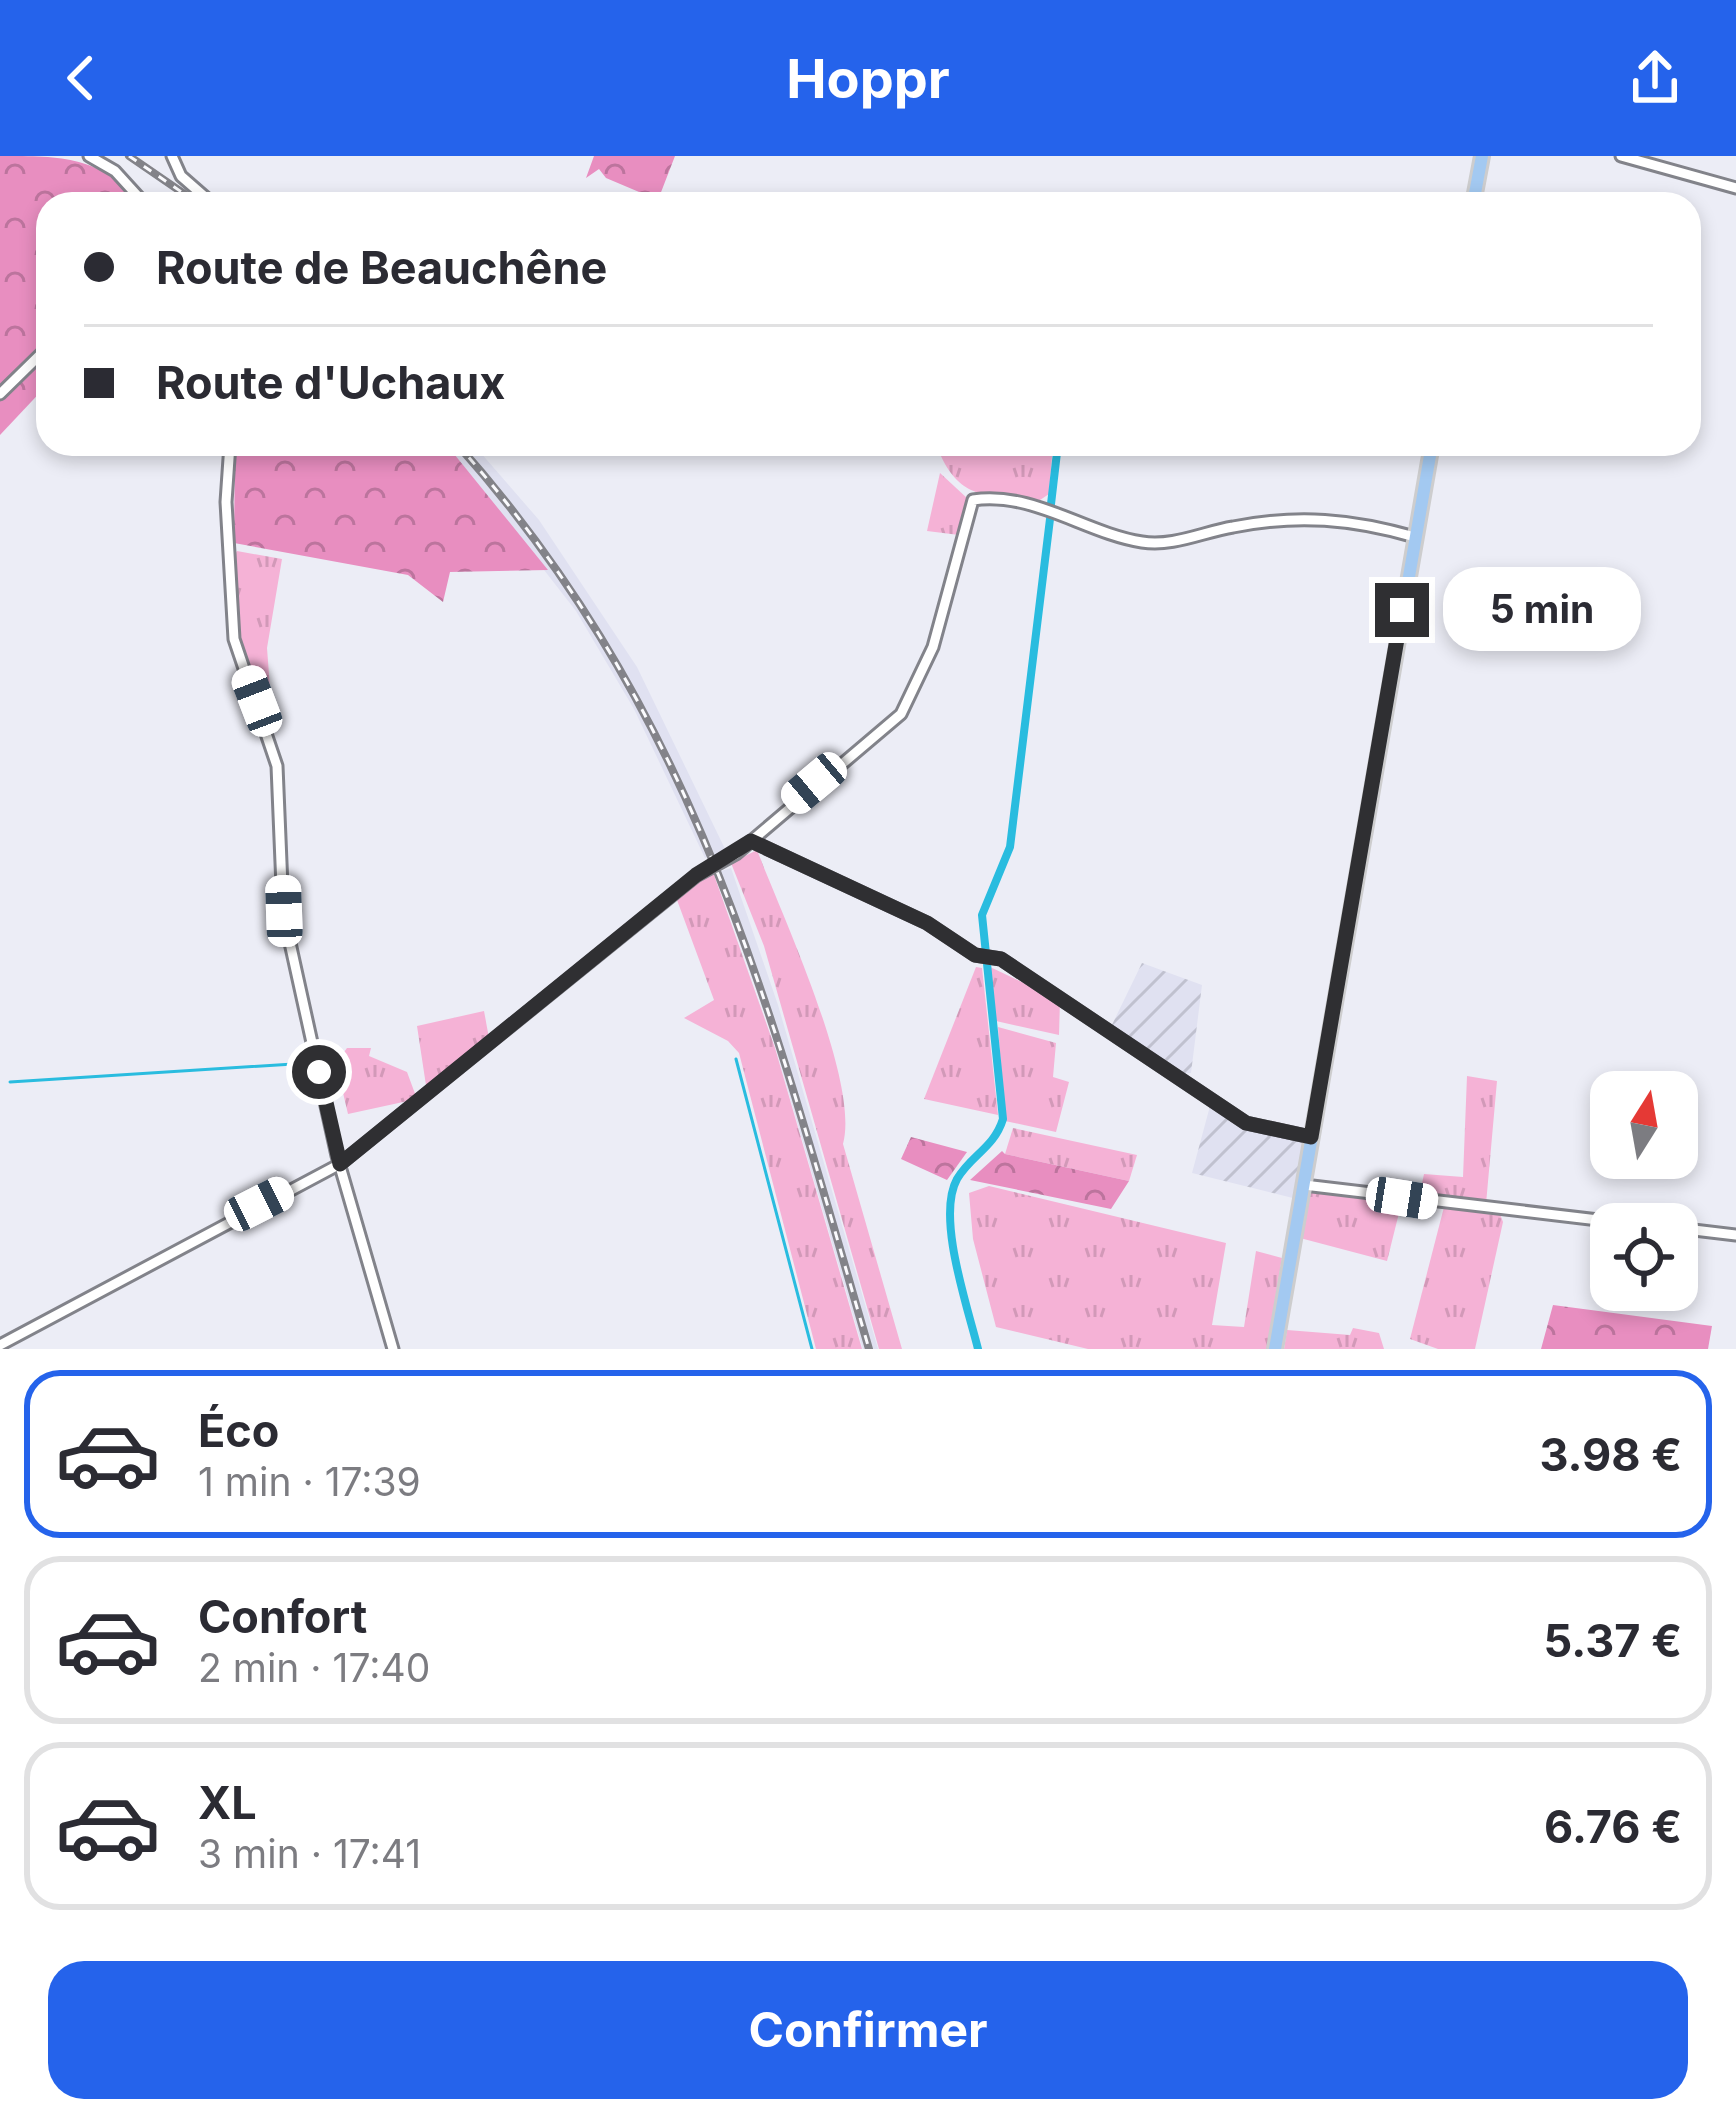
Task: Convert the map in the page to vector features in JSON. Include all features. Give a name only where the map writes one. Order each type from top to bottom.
[{"type":"main road","points":[[1475,192],[1482,156]]},
{"type":"main road","points":[[1274,1349],[1430,456]]},
{"type":"street","points":[[89,156],[115,170],[134,192]]},
{"type":"street","points":[[172,156],[181,176],[199,192]]},
{"type":"street","points":[[1621,156],[1736,188]]},
{"type":"street","points":[[0,394],[36,359]]},
{"type":"street","points":[[229,456],[226,502],[234,639],[278,766],[284,911],[340,1164],[393,1349]]},
{"type":"street","points":[[0,1345],[340,1164],[696,875],[751,841],[901,714],[933,647],[973,500],[1035,506],[1110,535],[1148,543],[1318,518],[1362,521],[1415,537]]},
{"type":"street","points":[[751,841],[927,923],[1061,995],[1246,1123],[1311,1137]]},
{"type":"street","points":[[1304,1185],[1590,1219]]},
{"type":"street","points":[[1698,1230],[1736,1234]]},
{"type":"shaded area","points":[[455,456],[483,456],[539,520],[637,667],[726,851],[705,858],[634,709],[576,611]]},
{"type":"shaded area","points":[[731,868],[778,1005],[878,1349],[863,1349],[771,1032],[715,873]]},
{"type":"shaded area","points":[[1142,963],[1202,985],[1191,1073],[1174,1074],[1109,1031]]},
{"type":"shaded area","points":[[1210,1106],[1249,1128],[1307,1140],[1297,1199],[1192,1173]]},
{"type":"green space","points":[[0,156],[62,159],[95,168],[130,192],[36,192],[36,353],[0,388]]},
{"type":"green space","points":[[594,156],[675,156],[661,192],[639,192],[606,178],[599,169],[586,178]]},
{"type":"green space","points":[[36,364],[36,397],[0,435],[0,398]]},
{"type":"green space","points":[[235,456],[456,456],[548,570],[450,572],[443,602],[408,575],[234,543]]},
{"type":"green space","points":[[941,456],[1052,456],[1049,494],[1040,500],[989,496],[964,486]]},
{"type":"green space","points":[[940,473],[968,499],[959,535],[927,531]]},
{"type":"green space","points":[[237,551],[282,559],[267,648],[273,727],[239,640],[233,558]]},
{"type":"green space","points":[[757,850],[830,1041],[845,1116],[843,1144],[902,1349],[879,1349],[764,946],[731,863]]},
{"type":"green space","points":[[713,872],[775,1048],[862,1349],[816,1349],[739,1053],[728,1041],[684,1018],[714,1000],[677,900],[701,876]]},
{"type":"green space","points":[[988,966],[1060,1000],[1059,1035],[996,1021]]},
{"type":"green space","points":[[976,967],[982,968],[998,1115],[924,1099]]},
{"type":"green space","points":[[484,1011],[489,1038],[427,1092],[417,1026]]},
{"type":"green space","points":[[998,1027],[1056,1043],[1053,1077],[1069,1082],[1056,1132],[1005,1121]]},
{"type":"green space","points":[[347,1048],[371,1048],[369,1056],[407,1072],[417,1099],[348,1114],[336,1063]]},
{"type":"green space","points":[[1467,1076],[1497,1081],[1486,1204],[1419,1197],[1424,1174],[1463,1177]]},
{"type":"green space","points":[[1013,1128],[1137,1155],[1129,1181],[1005,1154]]},
{"type":"green space","points":[[911,1137],[967,1152],[947,1180],[901,1159]]},
{"type":"green space","points":[[1002,1151],[1129,1181],[1111,1209],[970,1180]]},
{"type":"green space","points":[[989,1186],[1226,1243],[1212,1325],[1244,1327],[1256,1251],[1282,1258],[1267,1349],[1088,1349],[996,1327],[973,1239],[969,1193]]},
{"type":"green space","points":[[1307,1189],[1402,1201],[1387,1261],[1300,1238]]},
{"type":"green space","points":[[1444,1207],[1500,1214],[1503,1222],[1475,1349],[1438,1349],[1410,1339]]},
{"type":"green space","points":[[1553,1305],[1712,1326],[1708,1349],[1541,1349]]},
{"type":"green space","points":[[1353,1328],[1379,1333],[1384,1349],[1284,1349],[1287,1330],[1350,1335]]},
{"type":"waterway","points":[[1051,504],[1057,456]]},
{"type":"waterway","points":[[978,1349],[956,1263],[951,1196],[957,1179],[994,1137],[1003,1119],[982,915],[1010,847],[1050,519]]},
{"type":"waterway","points":[[736,1059],[812,1349]]},
{"type":"waterway","points":[[10,1082],[309,1063]]},
{"type":"waterway","points":[[80,1297],[310,1175]]},
{"type":"railway","points":[[129,156],[182,192]]},
{"type":"railway","points":[[467,456],[540,547],[610,653],[668,761],[717,871],[759,985],[869,1349]]},
{"type":"route","points":[[319,1072],[340,1164],[674,898],[696,875],[751,841],[927,923],[975,955],[1001,959],[1246,1123],[1311,1137],[1402,610]]}]
